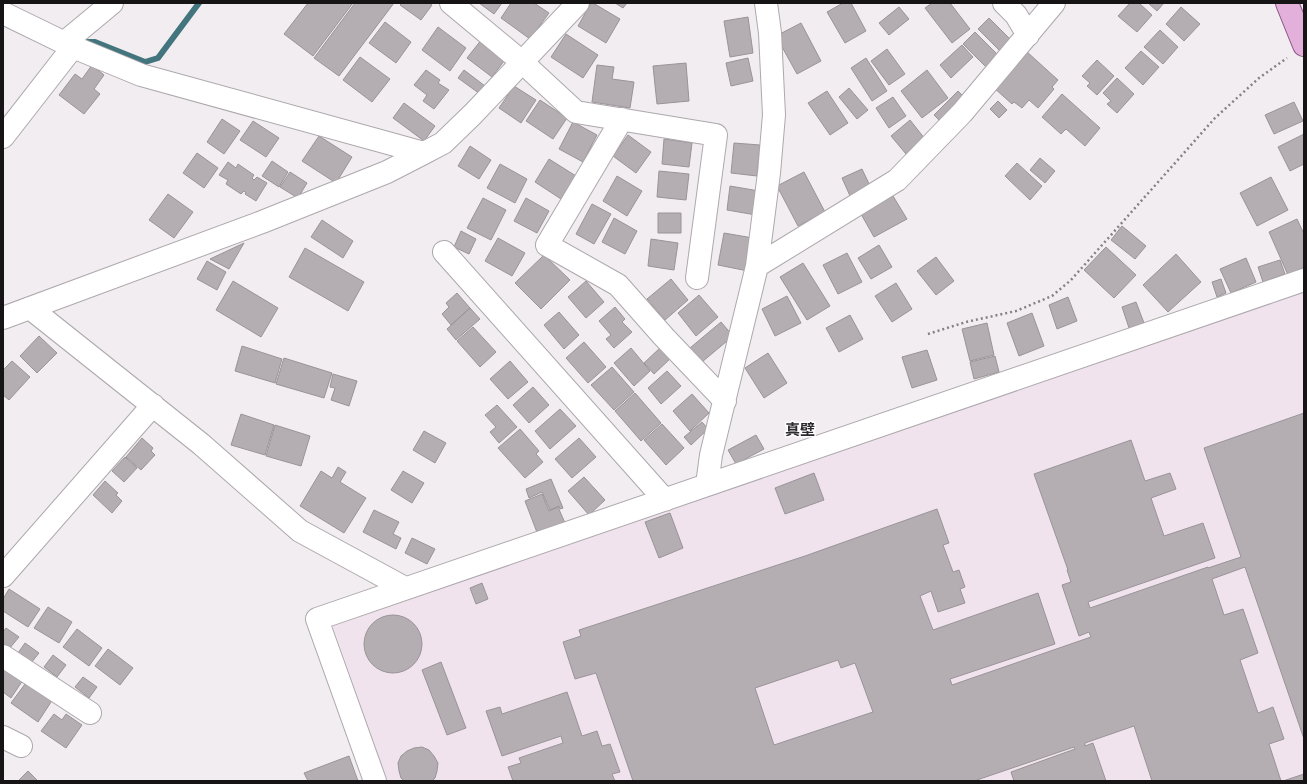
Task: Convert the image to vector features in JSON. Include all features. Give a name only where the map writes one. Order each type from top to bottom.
[{"type":"main road","points":[[1287,3],[1297,50]]},
{"type":"street","points":[[3,137],[69,45],[112,3]]},
{"type":"street","points":[[451,3],[522,62],[576,112],[716,135],[697,278]]},
{"type":"street","points":[[3,318],[270,219],[387,172],[424,154],[443,143],[473,114],[578,3]]},
{"type":"street","points":[[707,485],[711,455],[757,266],[769,173],[774,115],[770,33],[766,3]]},
{"type":"street","points":[[1004,3],[1016,15],[1028,34]]},
{"type":"street","points":[[757,266],[897,180],[962,113],[1054,3]]},
{"type":"street","points":[[3,13],[69,45],[141,75],[424,154]]},
{"type":"street","points":[[622,119],[548,246],[618,285],[664,337],[725,401]]},
{"type":"street","points":[[444,252],[665,500]]},
{"type":"street","points":[[375,781],[317,619],[1304,280]]},
{"type":"street","points":[[30,308],[202,444],[300,531],[405,588]]},
{"type":"street","points":[[3,576],[153,405]]},
{"type":"street","points":[[3,656],[90,713]]},
{"type":"path","points":[[928,334],[966,322],[1016,310],[1052,296],[1076,274],[1215,118],[1259,78],[1297,50]]},
{"type":"shaded area","points":[[1304,288],[1304,781],[387,781],[332,623]]},
{"type":"building","points":[[308,3],[353,3],[313,56],[284,34]]},
{"type":"building","points":[[355,3],[394,3],[339,76],[314,58]]},
{"type":"building","points":[[402,3],[429,3],[432,5],[421,20],[400,5]]},
{"type":"building","points":[[479,3],[502,3],[494,14]]},
{"type":"building","points":[[511,3],[534,3],[549,13],[530,39],[501,18]]},
{"type":"building","points":[[591,3],[620,19],[606,43],[578,26]]},
{"type":"building","points":[[615,3],[627,3],[623,8]]},
{"type":"building","points":[[843,3],[851,3],[866,31],[845,43],[827,12]]},
{"type":"building","points":[[932,3],[950,3],[970,29],[952,43],[925,8]]},
{"type":"building","points":[[1130,3],[1139,3],[1152,15],[1137,32],[1118,16]]},
{"type":"building","points":[[1148,3],[1164,3],[1157,11]]},
{"type":"building","points":[[899,7],[909,19],[889,35],[879,23]]},
{"type":"building","points":[[1181,7],[1200,24],[1184,41],[1166,24]]},
{"type":"building","points":[[748,17],[753,53],[730,57],[724,21]]},
{"type":"building","points":[[989,18],[1012,41],[1001,52],[978,29]]},
{"type":"building","points":[[385,22],[411,42],[396,63],[369,43]]},
{"type":"building","points":[[801,23],[821,61],[797,74],[776,36]]},
{"type":"building","points":[[438,27],[466,48],[450,71],[422,50]]},
{"type":"building","points":[[1160,30],[1178,47],[1163,64],[1144,47]]},
{"type":"building","points":[[975,32],[999,56],[987,68],[963,44]]},
{"type":"building","points":[[566,34],[598,55],[583,78],[551,57]]},
{"type":"building","points":[[482,39],[507,57],[492,77],[467,58]]},
{"type":"building","points":[[962,45],[973,57],[951,78],[940,65]]},
{"type":"building","points":[[887,49],[905,74],[889,85],[871,61]]},
{"type":"building","points":[[1026,51],[1058,80],[1052,87],[1054,89],[1038,108],[1029,100],[1022,108],[1014,102],[1012,104],[993,87]]},
{"type":"building","points":[[1141,51],[1159,67],[1143,85],[1125,68]]},
{"type":"building","points":[[360,57],[390,79],[372,102],[343,80]]},
{"type":"building","points":[[748,58],[753,81],[731,86],[726,63]]},
{"type":"building","points":[[866,58],[887,91],[872,101],[851,68]]},
{"type":"building","points":[[1097,60],[1114,76],[1097,95],[1087,86],[1090,83],[1082,76]]},
{"type":"building","points":[[686,63],[689,101],[657,104],[653,66]]},
{"type":"building","points":[[92,65],[104,75],[94,89],[100,94],[84,114],[59,95],[75,74],[82,79]]},
{"type":"building","points":[[597,65],[614,67],[612,79],[634,82],[630,108],[592,102]]},
{"type":"building","points":[[426,70],[440,80],[438,83],[449,90],[434,109],[423,101],[427,95],[414,85]]},
{"type":"building","points":[[464,70],[485,86],[480,94],[458,78]]},
{"type":"building","points":[[927,70],[948,98],[922,118],[901,91]]},
{"type":"building","points":[[1117,78],[1134,94],[1117,113],[1107,104],[1111,101],[1103,93]]},
{"type":"building","points":[[514,86],[536,100],[521,123],[499,108]]},
{"type":"building","points":[[849,88],[868,110],[857,119],[839,97]]},
{"type":"building","points":[[827,91],[848,123],[830,135],[808,103]]},
{"type":"building","points":[[958,91],[965,98],[941,122],[934,115]]},
{"type":"building","points":[[1062,94],[1100,128],[1085,146],[1066,129],[1061,134],[1042,117]]},
{"type":"building","points":[[893,97],[906,116],[889,128],[876,108]]},
{"type":"building","points":[[540,100],[567,118],[553,139],[526,121]]},
{"type":"building","points":[[998,101],[1007,110],[999,118],[990,109]]},
{"type":"building","points":[[1294,102],[1303,121],[1274,134],[1265,115]]},
{"type":"building","points":[[404,103],[435,126],[424,141],[393,118]]},
{"type":"building","points":[[222,119],[240,131],[224,154],[207,142]]},
{"type":"building","points":[[910,120],[925,139],[906,154],[891,136]]},
{"type":"building","points":[[253,121],[279,138],[266,157],[240,140]]},
{"type":"building","points":[[573,122],[597,135],[583,162],[559,149]]},
{"type":"building","points":[[1304,134],[1304,164],[1290,171],[1278,147]]},
{"type":"building","points":[[628,135],[651,152],[636,173],[613,156]]},
{"type":"building","points":[[319,136],[352,157],[336,183],[302,161]]},
{"type":"building","points":[[664,139],[692,143],[689,167],[662,164]]},
{"type":"building","points":[[734,143],[760,145],[757,176],[731,173]]},
{"type":"building","points":[[470,146],[491,160],[479,179],[458,166]]},
{"type":"building","points":[[197,153],[218,168],[204,188],[183,173]]},
{"type":"building","points":[[1040,158],[1055,171],[1045,183],[1030,170]]},
{"type":"building","points":[[549,159],[576,176],[561,199],[535,182]]},
{"type":"building","points":[[272,161],[288,172],[279,187],[262,176]]},
{"type":"building","points":[[228,162],[236,168],[238,164],[254,175],[252,178],[254,180],[257,177],[267,183],[256,201],[245,194],[246,192],[244,191],[241,194],[226,184],[228,180],[219,175]]},
{"type":"building","points":[[1017,163],[1042,186],[1030,200],[1005,176]]},
{"type":"building","points":[[500,164],[527,179],[515,203],[487,188]]},
{"type":"building","points":[[862,169],[871,188],[851,198],[842,178]]},
{"type":"building","points":[[659,171],[689,174],[686,200],[657,197]]},
{"type":"building","points":[[290,172],[307,183],[298,198],[280,187]]},
{"type":"building","points":[[804,172],[825,212],[798,226],[777,186]]},
{"type":"building","points":[[617,176],[642,191],[627,216],[603,201]]},
{"type":"building","points":[[1271,177],[1288,210],[1257,226],[1240,193]]},
{"type":"building","points":[[730,186],[759,191],[756,215],[727,210]]},
{"type":"building","points":[[168,194],[193,212],[174,238],[149,220]]},
{"type":"building","points":[[893,196],[907,219],[874,237],[861,214]]},
{"type":"building","points":[[483,198],[506,210],[491,240],[467,228]]},
{"type":"building","points":[[526,198],[549,211],[537,233],[514,221]]},
{"type":"building","points":[[592,204],[611,214],[594,244],[576,234]]},
{"type":"building","points":[[658,213],[681,213],[681,233],[658,233]]},
{"type":"building","points":[[614,218],[637,231],[625,254],[602,242]]},
{"type":"building","points":[[1297,219],[1304,234],[1304,267],[1288,275],[1269,232]]},
{"type":"building","points":[[322,220],[353,241],[343,258],[311,237]]},
{"type":"building","points":[[1122,226],[1146,246],[1135,259],[1111,240]]},
{"type":"building","points":[[461,231],[476,239],[469,254],[454,247]]},
{"type":"building","points":[[724,233],[753,238],[748,271],[718,265]]},
{"type":"building","points":[[498,238],[525,253],[512,276],[485,261]]},
{"type":"building","points":[[651,239],[678,243],[674,270],[648,266]]},
{"type":"building","points":[[244,243],[229,269],[210,259]]},
{"type":"building","points":[[879,245],[892,267],[871,279],[858,258]]},
{"type":"building","points":[[1106,247],[1136,275],[1114,298],[1084,270]]},
{"type":"building","points":[[305,248],[364,282],[348,311],[289,277]]},
{"type":"building","points":[[847,253],[862,282],[838,294],[823,265]]},
{"type":"building","points":[[1176,254],[1201,282],[1168,312],[1143,285]]},
{"type":"building","points":[[544,255],[570,280],[541,309],[515,283]]},
{"type":"building","points":[[936,257],[954,281],[936,295],[917,271]]},
{"type":"building","points":[[1246,258],[1256,282],[1231,293],[1220,269]]},
{"type":"building","points":[[1280,260],[1285,274],[1263,282],[1258,267]]},
{"type":"building","points":[[207,261],[226,272],[217,290],[197,279]]},
{"type":"building","points":[[803,263],[830,306],[807,320],[780,277]]},
{"type":"building","points":[[671,279],[688,300],[665,320],[647,299]]},
{"type":"building","points":[[1221,279],[1226,293],[1217,297],[1212,282]]},
{"type":"building","points":[[233,281],[278,308],[261,337],[216,310]]},
{"type":"building","points":[[586,281],[604,302],[586,318],[568,297]]},
{"type":"building","points":[[896,283],[912,309],[892,322],[875,296]]},
{"type":"building","points":[[457,293],[470,308],[451,325],[442,314],[449,307],[446,303]]},
{"type":"building","points":[[699,295],[718,317],[696,336],[678,313]]},
{"type":"building","points":[[787,296],[801,323],[775,336],[762,309]]},
{"type":"building","points":[[1068,297],[1077,321],[1057,329],[1049,305]]},
{"type":"building","points":[[1136,302],[1144,323],[1129,328],[1122,307]]},
{"type":"building","points":[[615,307],[625,319],[622,322],[632,332],[614,348],[606,339],[611,335],[599,321]]},
{"type":"building","points":[[470,308],[480,319],[456,340],[447,329]]},
{"type":"building","points":[[559,312],[579,335],[564,349],[544,325]]},
{"type":"building","points":[[1032,313],[1044,346],[1019,356],[1007,323]]},
{"type":"building","points":[[850,315],[863,339],[839,352],[826,328]]},
{"type":"building","points":[[721,322],[733,336],[702,362],[690,348]]},
{"type":"building","points":[[987,323],[994,355],[970,361],[962,329]]},
{"type":"building","points":[[473,327],[496,352],[480,367],[457,341]]},
{"type":"building","points":[[39,336],[57,353],[37,373],[20,356]]},
{"type":"building","points":[[584,342],[606,367],[588,383],[566,358]]},
{"type":"building","points":[[242,346],[282,359],[275,383],[235,371]]},
{"type":"building","points":[[662,346],[672,357],[654,374],[644,363]]},
{"type":"building","points":[[631,348],[650,371],[634,386],[614,363]]},
{"type":"building","points":[[927,350],[937,380],[912,388],[902,357]]},
{"type":"building","points":[[768,353],[787,383],[764,398],[745,368]]},
{"type":"building","points":[[995,356],[999,372],[974,379],[970,362]]},
{"type":"building","points":[[284,358],[332,373],[324,398],[276,384]]},
{"type":"building","points":[[12,361],[30,377],[9,400],[3,395],[3,370]]},
{"type":"building","points":[[510,361],[528,382],[508,399],[490,379]]},
{"type":"building","points":[[612,367],[634,392],[614,410],[591,385]]},
{"type":"building","points":[[667,371],[681,386],[661,404],[648,388]]},
{"type":"building","points":[[333,374],[357,381],[349,406],[331,400],[335,388],[330,387]]},
{"type":"building","points":[[533,387],[549,405],[529,423],[513,405]]},
{"type":"building","points":[[635,393],[661,423],[641,441],[615,411]]},
{"type":"building","points":[[692,394],[709,413],[690,431],[673,411]]},
{"type":"building","points":[[497,405],[517,427],[499,443],[490,432],[496,427],[485,415]]},
{"type":"building","points":[[560,409],[576,426],[550,449],[535,431]]},
{"type":"building","points":[[1304,413],[1304,739],[1245,567],[1212,579],[1224,615],[1243,609],[1258,653],[1240,660],[1258,713],[1273,707],[1284,739],[1269,744],[1281,781],[1152,781],[1134,726],[1085,743],[1085,746],[1093,743],[1106,781],[1014,781],[1011,772],[1075,749],[1074,747],[974,781],[633,781],[596,673],[575,679],[563,642],[581,636],[579,630],[805,556],[937,509],[949,543],[943,545],[953,572],[959,570],[965,587],[960,589],[965,603],[938,612],[931,591],[920,596],[933,630],[1038,593],[1055,644],[950,679],[952,685],[1091,637],[1089,632],[1079,636],[1062,585],[1071,582],[1068,570],[1034,474],[1131,440],[1145,481],[1170,473],[1176,489],[1151,498],[1164,536],[1203,523],[1215,558],[1088,602],[1090,608],[1241,557],[1204,448]],"holes":[[[838,660],[841,668],[855,663],[873,712],[774,745],[755,688]]]},
{"type":"building","points":[[241,414],[274,425],[265,455],[231,445]]},
{"type":"building","points":[[702,422],[708,429],[691,445],[684,437]]},
{"type":"building","points":[[662,424],[684,448],[666,465],[644,440]]},
{"type":"building","points":[[275,425],[310,436],[301,466],[266,456]]},
{"type":"building","points":[[520,429],[539,451],[536,454],[543,462],[525,478],[498,448]]},
{"type":"building","points":[[424,431],[446,443],[435,463],[413,450]]},
{"type":"building","points":[[756,435],[764,449],[736,464],[728,450]]},
{"type":"building","points":[[142,438],[153,448],[151,451],[155,455],[141,470],[126,457]]},
{"type":"building","points":[[579,438],[596,457],[572,478],[555,459]]},
{"type":"building","points":[[125,457],[137,468],[124,482],[112,471]]},
{"type":"building","points":[[338,467],[346,472],[340,482],[366,498],[344,533],[300,506],[321,471],[332,478]]},
{"type":"building","points":[[403,471],[424,483],[412,503],[391,490]]},
{"type":"building","points":[[814,473],[824,500],[785,514],[775,488]]},
{"type":"building","points":[[584,477],[605,500],[589,515],[568,491]]},
{"type":"building","points":[[551,479],[563,508],[560,509],[559,506],[550,510],[542,492],[529,498],[526,489]]},
{"type":"building","points":[[105,481],[118,493],[116,495],[122,501],[112,513],[93,495]]},
{"type":"building","points":[[542,494],[549,511],[558,507],[565,523],[538,535],[525,501]]},
{"type":"building","points":[[374,510],[399,522],[393,534],[401,538],[396,549],[363,532]]},
{"type":"building","points":[[670,513],[683,548],[659,558],[645,522]]},
{"type":"building","points":[[412,538],[435,549],[427,564],[405,553]]},
{"type":"building","points":[[482,583],[488,599],[476,604],[470,588]]},
{"type":"building","points":[[9,589],[40,609],[28,627],[3,611],[3,599]]},
{"type":"building","points":[[48,607],[72,622],[59,643],[34,628]]},
{"type":"building","points":[[387,615],[399,615],[409,619],[418,628],[422,638],[422,650],[414,665],[399,673],[387,673],[377,669],[368,660],[364,650],[364,638],[368,628],[377,619]]},
{"type":"building","points":[[6,628],[19,637],[9,649],[3,644],[3,632]]},
{"type":"building","points":[[77,629],[102,648],[89,666],[63,647]]},
{"type":"building","points":[[25,643],[39,653],[31,663],[18,653]]},
{"type":"building","points":[[108,649],[133,668],[120,685],[95,666]]},
{"type":"building","points":[[53,655],[66,665],[57,677],[44,667]]},
{"type":"building","points":[[441,662],[466,728],[447,735],[422,670]]},
{"type":"building","points":[[3,666],[23,680],[11,698],[3,692]]},
{"type":"building","points":[[83,677],[97,687],[89,698],[75,687]]},
{"type":"building","points":[[28,680],[53,699],[38,722],[11,703]]},
{"type":"building","points":[[567,692],[582,736],[597,731],[602,746],[610,744],[620,772],[612,774],[615,781],[513,781],[508,767],[521,763],[519,758],[563,743],[561,736],[502,756],[486,711],[500,707],[502,714]]},
{"type":"building","points":[[54,714],[62,720],[66,714],[82,725],[66,748],[41,731]]},
{"type":"building","points":[[422,747],[429,750],[438,763],[435,778],[432,781],[404,781],[401,778],[398,763],[401,756],[414,748]]},
{"type":"building","points":[[349,756],[358,781],[308,781],[304,773]]},
{"type":"building","points":[[28,771],[38,781],[18,781]]},
{"type":"building","points":[[1304,774],[1304,781],[1283,781]]},
{"type":"waterway","points":[[86,42],[95,42],[145,62],[158,58],[199,3]]},
{"type":"district","name":"真壁","points":[[800,431]]}]
